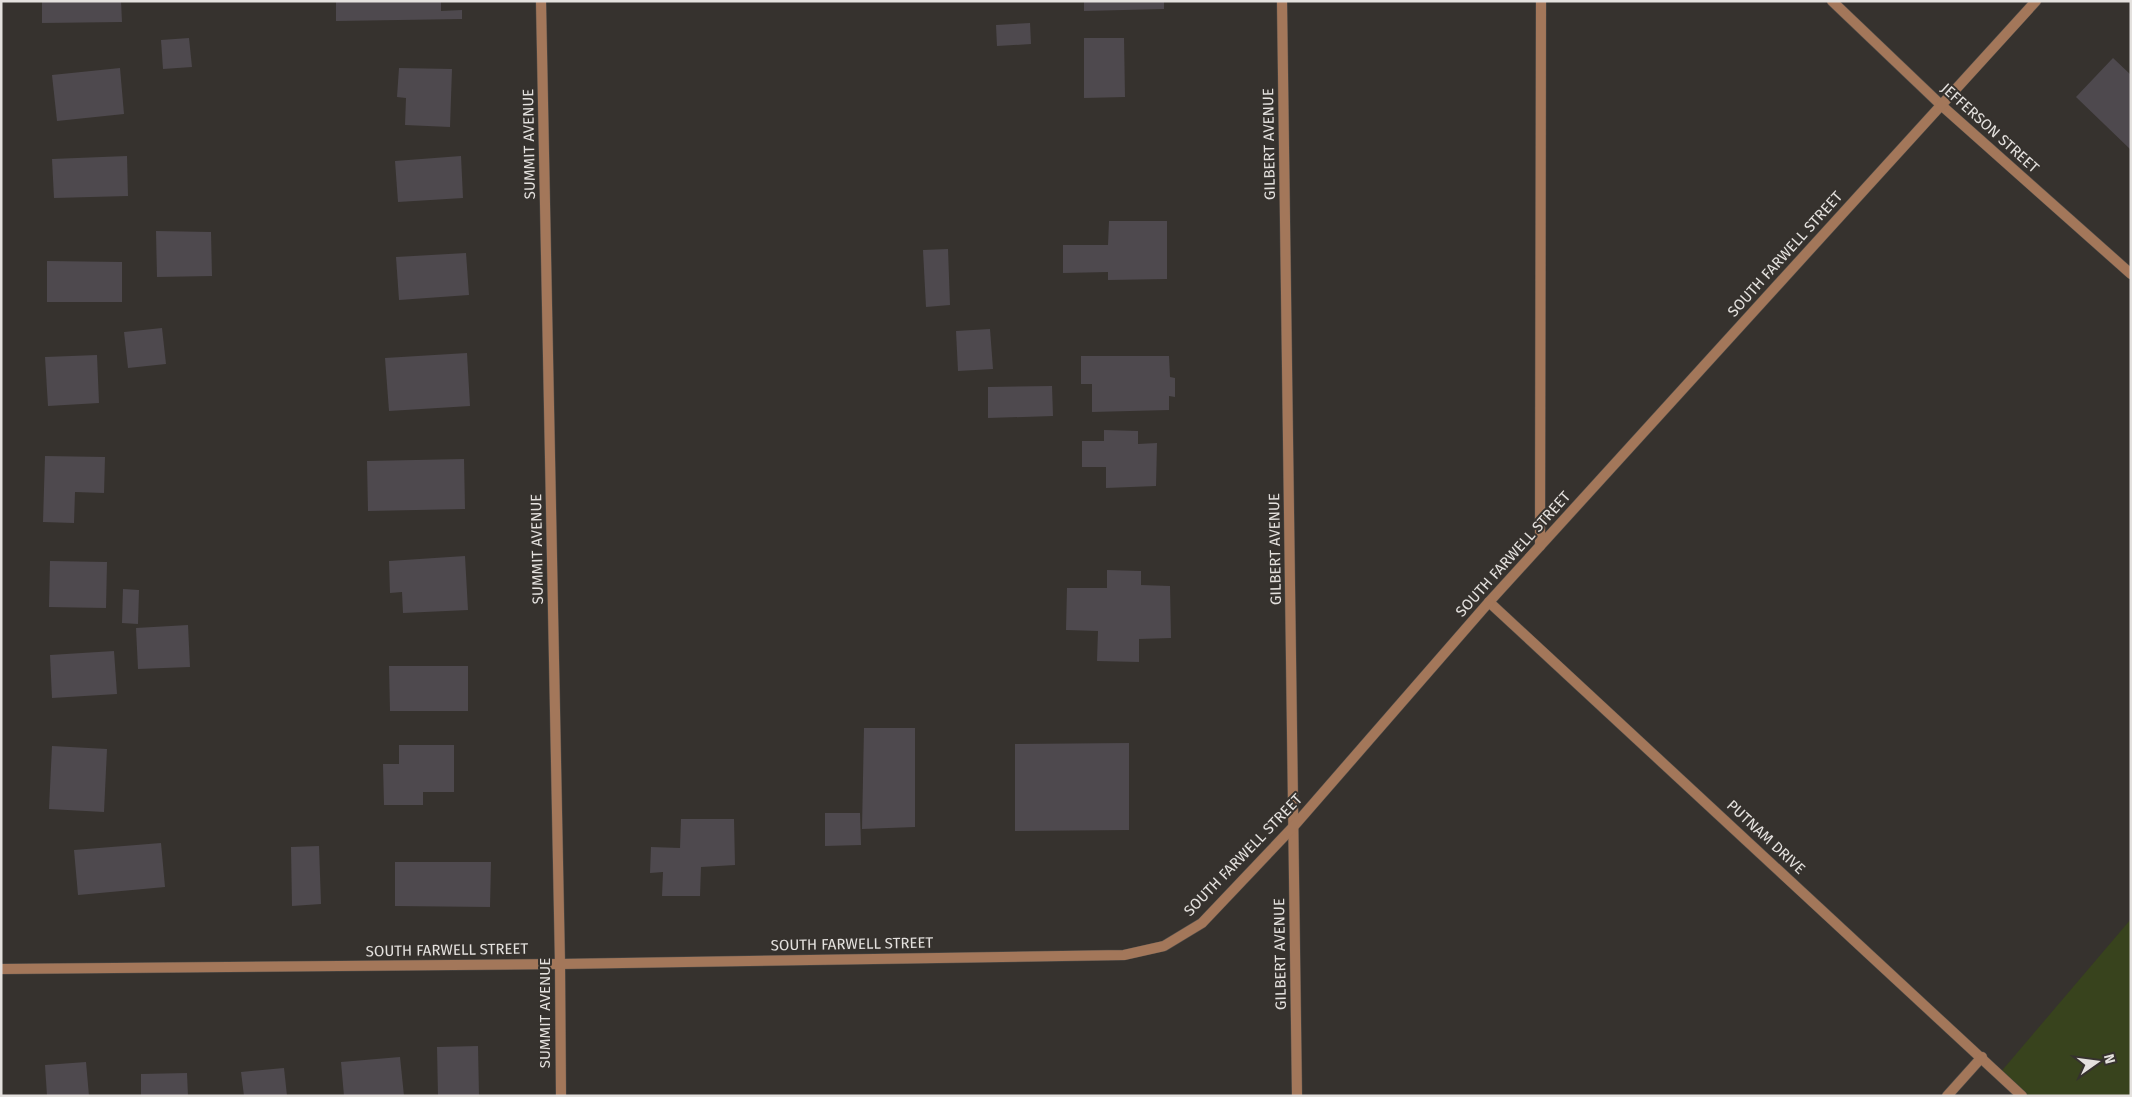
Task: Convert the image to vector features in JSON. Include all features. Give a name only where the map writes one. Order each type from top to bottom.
[{"type":"street","name":"SUMMIT AVENUE","points":[[541,1],[561,1096]]},
{"type":"street","name":"GILBERT AVENUE","points":[[1282,1],[1297,1096]]},
{"type":"street","points":[[1540,546],[1541,1]]},
{"type":"street","name":"JEFFERSON STREET","points":[[1832,1],[1941,105],[2131,274]]},
{"type":"street","name":"SOUTH FARWELL STREET","points":[[1,969],[560,964],[1124,955],[1164,946],[1202,923],[1294,826],[1489,602],[2036,1]]},
{"type":"street","name":"PUTNAM DRIVE","points":[[1489,602],[2022,1096]]},
{"type":"street","points":[[1947,1096],[1982,1057]]},
{"type":"green space","points":[[2131,919],[2131,1096],[2022,1096],[1999,1074]]},
{"type":"building","points":[[42,1],[121,1],[122,22],[42,23]]},
{"type":"building","points":[[336,1],[441,1],[441,11],[462,10],[462,19],[336,21]]},
{"type":"building","points":[[1084,1],[1164,1],[1164,9],[1084,11]]},
{"type":"building","points":[[1030,23],[1031,44],[997,46],[996,25]]},
{"type":"building","points":[[189,38],[192,67],[163,69],[161,40]]},
{"type":"building","points":[[1084,38],[1124,38],[1125,97],[1084,98]]},
{"type":"building","points":[[2113,58],[2131,75],[2131,150],[2076,97]]},
{"type":"building","points":[[120,68],[124,114],[57,121],[52,75]]},
{"type":"building","points":[[399,68],[452,69],[450,127],[405,125],[406,98],[397,97]]},
{"type":"building","points":[[127,156],[128,196],[54,198],[52,159]]},
{"type":"building","points":[[461,156],[463,198],[398,202],[395,161]]},
{"type":"building","points":[[1109,221],[1167,221],[1167,279],[1108,280],[1108,272],[1063,273],[1063,245],[1108,245]]},
{"type":"building","points":[[156,231],[211,232],[212,276],[157,277]]},
{"type":"building","points":[[948,249],[950,305],[926,307],[923,250]]},
{"type":"building","points":[[466,253],[469,295],[399,300],[396,257]]},
{"type":"building","points":[[47,261],[122,262],[122,302],[47,302]]},
{"type":"building","points":[[162,328],[166,364],[128,368],[124,332]]},
{"type":"building","points":[[990,329],[993,369],[958,371],[956,331]]},
{"type":"building","points":[[467,353],[470,406],[389,411],[385,358]]},
{"type":"building","points":[[97,355],[99,403],[48,406],[45,357]]},
{"type":"building","points":[[1081,356],[1169,356],[1170,377],[1175,378],[1175,397],[1169,396],[1169,410],[1092,412],[1092,384],[1081,384]]},
{"type":"building","points":[[1052,386],[1053,416],[988,418],[988,387]]},
{"type":"building","points":[[1104,430],[1138,431],[1138,444],[1157,443],[1156,486],[1106,488],[1106,467],[1082,467],[1082,441],[1104,441]]},
{"type":"building","points":[[45,456],[105,457],[104,493],[75,492],[74,523],[43,522]]},
{"type":"building","points":[[464,459],[465,509],[368,511],[367,461]]},
{"type":"building","points":[[465,556],[468,610],[403,613],[402,592],[390,593],[389,561]]},
{"type":"building","points":[[50,561],[107,562],[106,608],[49,607]]},
{"type":"building","points":[[1107,570],[1141,571],[1141,585],[1170,586],[1171,638],[1139,639],[1139,662],[1097,661],[1098,631],[1066,630],[1067,588],[1107,588]]},
{"type":"building","points":[[123,589],[139,590],[138,624],[122,623]]},
{"type":"building","points":[[188,625],[190,667],[138,669],[136,628]]},
{"type":"building","points":[[114,651],[117,694],[52,698],[50,655]]},
{"type":"building","points":[[389,666],[468,666],[468,711],[390,711]]},
{"type":"building","points":[[864,728],[915,728],[915,827],[862,829]]},
{"type":"building","points":[[1129,743],[1129,830],[1015,831],[1015,744]]},
{"type":"building","points":[[399,745],[454,745],[454,792],[423,792],[423,805],[384,805],[383,764],[399,764]]},
{"type":"building","points":[[52,746],[107,749],[104,812],[49,809]]},
{"type":"building","points":[[825,813],[860,813],[861,845],[825,846]]},
{"type":"building","points":[[681,819],[734,819],[735,865],[701,867],[700,896],[662,896],[663,872],[650,873],[651,847],[680,848]]},
{"type":"building","points":[[161,843],[165,887],[78,895],[74,850]]},
{"type":"building","points":[[319,846],[321,904],[292,906],[291,847]]},
{"type":"building","points":[[395,862],[491,862],[490,907],[395,906]]},
{"type":"building","points":[[478,1046],[479,1096],[438,1096],[437,1047]]},
{"type":"building","points":[[400,1057],[404,1096],[344,1096],[341,1062]]},
{"type":"building","points":[[86,1062],[89,1096],[47,1096],[45,1065]]},
{"type":"building","points":[[284,1068],[287,1096],[244,1096],[241,1072]]},
{"type":"building","points":[[187,1073],[188,1096],[141,1096],[141,1074]]}]
